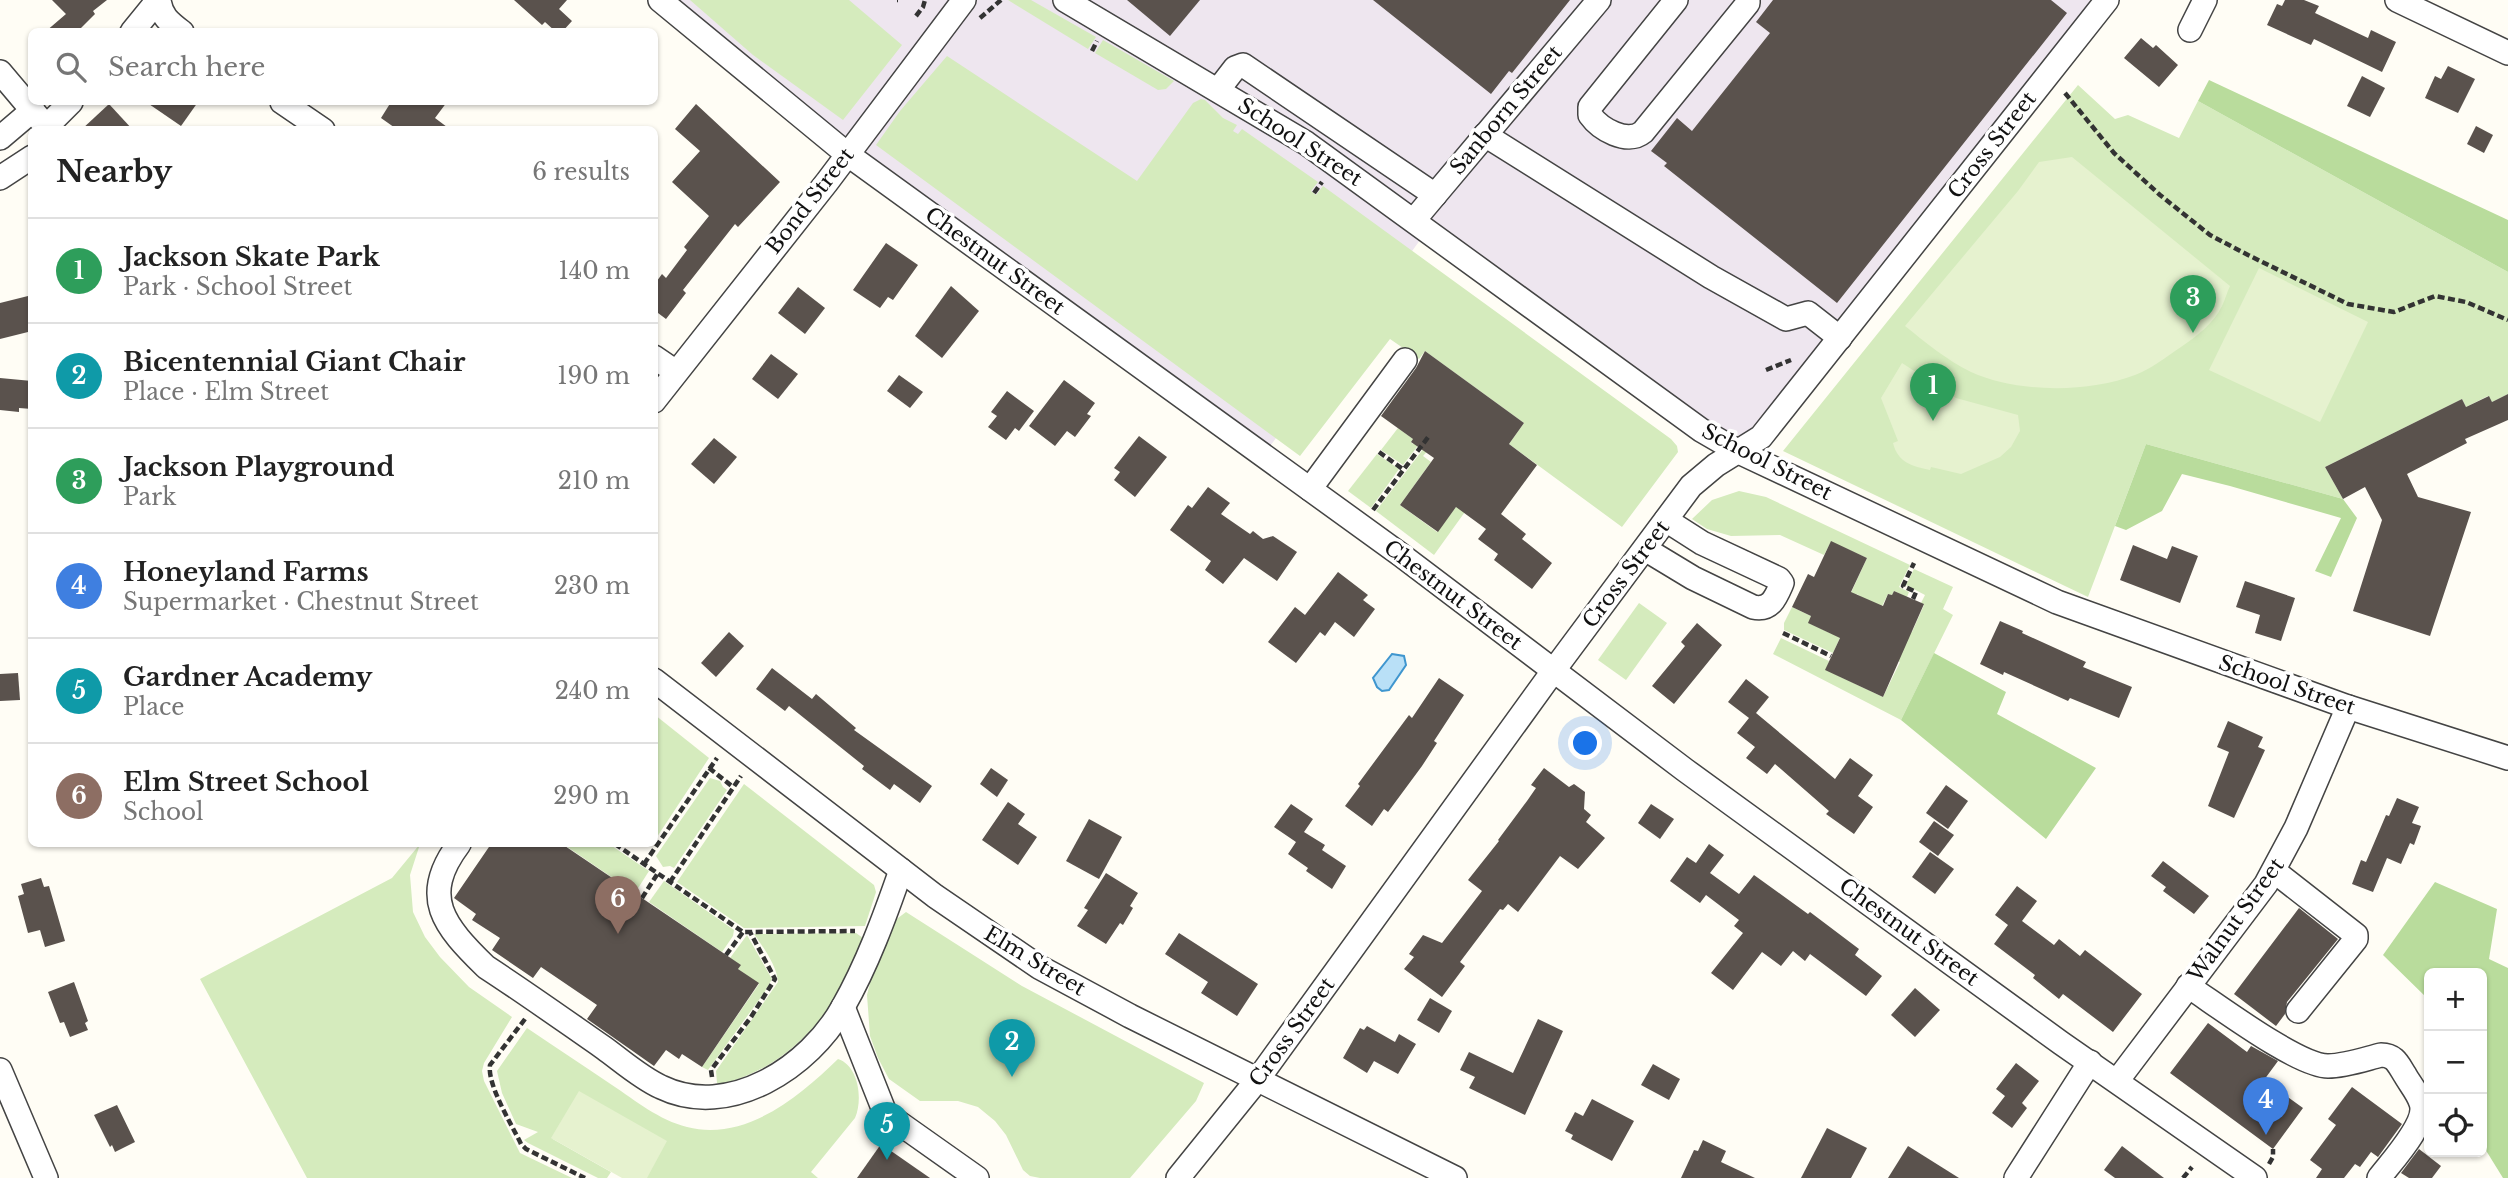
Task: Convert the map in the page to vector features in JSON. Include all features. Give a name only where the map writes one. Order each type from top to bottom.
[{"type":"street","points":[[135,28],[159,0]]},
{"type":"street","points":[[159,0],[165,19],[176,28]]},
{"type":"street","name":"Chestnut Street","points":[[660,0],[848,154],[1310,489],[1685,770],[2117,1081],[2261,1172]]},
{"type":"street","name":"Bond Street","points":[[658,396],[848,154],[964,0]]},
{"type":"street","name":"School Street","points":[[1065,0],[1306,143],[1701,430],[1739,452],[2057,602],[2348,707],[2508,758]]},
{"type":"street","name":"Sanborn Street","points":[[1414,220],[1599,0]]},
{"type":"street","points":[[1676,0],[1590,107],[1590,115],[1602,128],[1631,137],[1637,137],[1643,132],[1748,0]]},
{"type":"street","name":"Cross Street","points":[[1178,1178],[1258,1079],[1553,670],[1691,486],[1716,465],[1761,437],[2107,0]]},
{"type":"street","points":[[2190,30],[2205,0]]},
{"type":"street","points":[[2397,0],[2508,52]]},
{"type":"street","points":[[1218,90],[1234,68],[1243,65],[1435,195]]},
{"type":"street","points":[[0,72],[28,105]]},
{"type":"street","points":[[28,105],[43,122],[67,105]]},
{"type":"street","points":[[286,105],[317,126]]},
{"type":"street","points":[[0,138],[28,128]]},
{"type":"street","points":[[1485,135],[1737,292],[1786,319],[1808,313],[1840,338]]},
{"type":"street","points":[[0,178],[28,160]]},
{"type":"street","points":[[658,360],[676,372]]},
{"type":"street","points":[[1310,489],[1405,360]]},
{"type":"street","points":[[1645,549],[1693,578],[1754,607],[1762,609],[1772,603],[1782,583],[1779,579],[1702,543],[1666,520]]},
{"type":"street","name":"Elm Street","points":[[658,683],[965,918],[1039,967],[1130,1016],[1455,1178]]},
{"type":"street","name":"Walnut Street","points":[[2117,1081],[2257,898],[2274,871],[2296,828],[2348,707]]},
{"type":"street","points":[[457,847],[439,877],[437,891],[439,905],[470,951],[486,967],[660,1087],[698,1098],[732,1095],[753,1087],[784,1069],[818,1040],[843,1007],[901,870]]},
{"type":"street","points":[[2274,871],[2357,935],[2298,1011]]},
{"type":"street","points":[[2188,986],[2286,1050],[2315,1064],[2329,1066],[2381,1055],[2396,1060],[2421,1102],[2422,1112],[2417,1126],[2379,1178]]},
{"type":"street","points":[[843,1007],[885,1113],[977,1178]]},
{"type":"street","points":[[2016,1178],[2090,1062]]},
{"type":"street","points":[[0,1070],[46,1178]]},
{"type":"path","points":[[916,16],[923,8],[925,0]]},
{"type":"path","points":[[975,23],[1001,0]]},
{"type":"path","points":[[2065,93],[2114,153],[2160,195],[2210,235],[2248,255],[2348,304],[2394,312],[2435,296],[2466,302],[2508,320]]},
{"type":"path","points":[[1314,193],[1323,181]]},
{"type":"path","points":[[1766,370],[1791,360]]},
{"type":"path","points":[[1372,512],[1429,436]]},
{"type":"path","points":[[1379,452],[1404,470]]},
{"type":"path","points":[[1913,599],[1916,592],[1903,586],[1914,563]]},
{"type":"path","points":[[1783,633],[1831,656]]},
{"type":"path","points":[[658,843],[717,758]]},
{"type":"path","points":[[709,768],[733,787]]},
{"type":"path","points":[[670,882],[741,776]]},
{"type":"path","points":[[619,847],[743,932],[877,931]]},
{"type":"path","points":[[644,864],[656,847]]},
{"type":"path","points":[[642,898],[658,873]]},
{"type":"path","points":[[726,955],[743,932]]},
{"type":"path","points":[[712,1098],[711,1070],[751,1017],[775,979],[750,932]]},
{"type":"path","points":[[538,1002],[490,1065],[489,1072],[521,1144],[585,1178]]},
{"type":"path","points":[[2261,1172],[2272,1160],[2273,1149]]},
{"type":"path","points":[[2183,1178],[2192,1167]]},
{"type":"shaded area","points":[[670,0],[2096,0],[1752,430],[1733,436],[1719,430],[1431,225],[1268,449],[863,153]]},
{"type":"green space","points":[[690,0],[849,0],[902,45],[843,120],[753,55]]},
{"type":"green space","points":[[1008,0],[1031,0],[1096,37],[1088,49]]},
{"type":"green space","points":[[1103,40],[1174,81],[1166,89],[1158,90],[1095,53]]},
{"type":"green space","points":[[947,56],[1137,181],[1193,103],[1205,100],[1223,118],[1237,125],[1233,131],[1238,134],[1242,129],[1318,182],[1311,191],[1316,195],[1323,186],[1671,439],[1678,452],[1622,527],[1509,444],[1524,423],[1425,351],[1419,359],[1390,339],[1300,456],[876,145],[900,111]]},
{"type":"green space","points":[[2209,80],[2508,220],[2508,272],[2198,101]]},
{"type":"green space","points":[[2078,85],[2115,119],[2128,115],[2179,138],[2198,101],[2508,272],[2508,394],[2492,402],[2488,396],[2466,407],[2462,399],[2325,467],[2343,499],[2146,444],[2088,597],[1783,451]]},
{"type":"green space","points":[[2072,157],[2230,286],[2219,312],[2209,324],[2164,359],[2135,375],[2096,385],[2053,388],[2009,384],[1971,372],[1945,357],[1905,326],[2039,162]]},
{"type":"green space","points":[[2259,268],[2368,322],[2320,422],[2209,370]]},
{"type":"green space","points":[[1902,363],[1956,398],[2018,415],[2020,431],[2011,447],[2000,457],[1961,474],[1931,467],[1930,470],[1923,469],[1902,459],[1895,450],[1893,443],[1898,441],[1881,398]]},
{"type":"green space","points":[[1398,428],[1413,439],[1413,444],[1427,434],[1403,465],[1381,450]]},
{"type":"green space","points":[[1427,444],[1431,447],[1423,456],[1431,462],[1400,505],[1437,532],[1456,507],[1485,484],[1434,555],[1376,511]]},
{"type":"green space","points":[[2146,444],[2343,499],[2357,518],[2331,577],[2315,571],[2341,518],[2182,474],[2162,511],[2126,530],[2115,526]]},
{"type":"green space","points":[[1377,454],[1399,469],[1371,508],[1348,491]]},
{"type":"green space","points":[[1739,491],[1766,497],[1910,565],[1899,587],[1909,592],[1907,597],[1894,591],[1892,595],[1888,594],[1880,610],[1857,594],[1855,598],[1850,595],[1867,558],[1831,542],[1824,555],[1780,535],[1731,536],[1707,529],[1692,519],[1712,500]]},
{"type":"green space","points":[[1914,569],[1953,587],[1943,609],[1953,615],[1901,720],[1773,654],[1781,638],[1829,661],[1826,670],[1883,697],[1900,662],[1861,644],[1912,632],[1924,605],[1921,603],[1925,595],[1906,585]]},
{"type":"green space","points":[[1639,603],[1667,623],[1626,680],[1598,660]]},
{"type":"green space","points":[[1792,607],[1811,616],[1809,623],[1832,634],[1843,631],[1833,653],[1784,630],[1784,623]]},
{"type":"green space","points":[[1934,653],[2006,692],[1997,714],[2096,768],[2046,839],[1901,720]]},
{"type":"green space","points":[[658,717],[709,758],[658,835]]},
{"type":"green space","points":[[710,778],[720,781],[727,790],[674,868],[663,867],[656,856]]},
{"type":"green space","points":[[744,784],[874,885],[876,892],[865,926],[744,928],[677,882]]},
{"type":"green space","points":[[419,847],[410,875],[413,912],[425,937],[469,987],[512,1017],[484,1063],[484,1081],[520,1153],[572,1178],[307,1178],[200,979],[392,878]]},
{"type":"green space","points":[[567,847],[613,847],[649,871],[635,893]]},
{"type":"green space","points":[[664,881],[734,930],[722,952],[649,902]]},
{"type":"green space","points":[[2435,882],[2497,909],[2489,959],[2508,968],[2508,1178],[2503,1178],[2487,1152],[2487,968],[2424,968],[2424,995],[2383,955]]},
{"type":"green space","points":[[906,912],[1022,986],[1204,1083],[1196,1101],[1130,1178],[1030,1176],[1023,1170],[1006,1135],[995,1121],[978,1107],[958,1101],[920,1101],[889,1079],[870,1036],[867,995],[872,975],[894,921]]},
{"type":"green space","points":[[856,933],[863,938],[846,980],[805,1037],[768,1065],[736,1080],[717,1083],[716,1071],[778,982],[772,963],[754,934]]},
{"type":"green space","points":[[747,935],[772,979],[708,1070],[702,1067],[759,984],[738,969],[740,965],[730,958]]},
{"type":"green space","points":[[527,1028],[648,1109],[687,1127],[709,1130],[751,1122],[789,1101],[838,1059],[851,1069],[855,1076],[859,1093],[857,1111],[855,1118],[811,1172],[818,1178],[645,1178],[551,1138],[611,1172],[607,1178],[598,1178],[528,1143],[524,1140],[538,1132],[516,1124],[502,1093],[497,1071]]},
{"type":"green space","points":[[579,1091],[667,1141],[647,1178],[622,1178],[551,1138]]},
{"type":"water","points":[[1392,654],[1404,656],[1406,665],[1389,690],[1382,691],[1373,678]]},
{"type":"building","points":[[52,0],[107,0],[93,11],[95,14],[81,28],[50,28],[66,14]]},
{"type":"building","points":[[514,0],[567,0],[559,9],[572,21],[566,28],[552,28],[545,22],[542,25]]},
{"type":"building","points":[[1127,0],[1200,0],[1170,36]]},
{"type":"building","points":[[1373,0],[1570,0],[1512,73],[1509,71],[1491,94]]},
{"type":"building","points":[[1773,0],[2051,0],[2067,13],[1837,303],[1664,166],[1667,163],[1651,151],[1677,118],[1692,131],[1770,33],[1756,22]]},
{"type":"building","points":[[2285,0],[2304,0],[2319,6],[2315,13],[2368,38],[2371,30],[2396,42],[2382,72],[2314,39],[2311,45],[2267,25],[2277,4],[2282,6]]},
{"type":"building","points":[[2141,38],[2153,48],[2156,45],[2178,65],[2159,87],[2124,58]]},
{"type":"building","points":[[2448,66],[2475,79],[2458,113],[2425,98],[2435,76],[2441,79]]},
{"type":"building","points":[[2362,76],[2385,88],[2370,117],[2347,106]]},
{"type":"building","points":[[696,104],[780,182],[738,227],[735,224],[683,290],[686,293],[666,319],[658,313],[658,280],[662,274],[666,278],[687,250],[684,247],[709,216],[672,182],[700,151],[675,129]]},
{"type":"building","points":[[110,105],[129,126],[85,126]]},
{"type":"building","points":[[150,105],[196,105],[181,126]]},
{"type":"building","points":[[389,105],[445,105],[435,118],[446,126],[392,126],[381,118]]},
{"type":"building","points":[[2476,126],[2493,135],[2484,153],[2467,144]]},
{"type":"building","points":[[886,243],[918,265],[893,300],[888,297],[880,308],[853,290]]},
{"type":"building","points":[[951,286],[979,311],[942,358],[915,336]]},
{"type":"building","points":[[798,287],[825,308],[805,334],[778,313]]},
{"type":"building","points":[[28,296],[28,332],[0,339],[0,303]]},
{"type":"building","points":[[1425,351],[1524,423],[1509,444],[1537,465],[1501,514],[1526,534],[1522,539],[1552,563],[1532,589],[1494,560],[1498,554],[1478,539],[1486,529],[1456,507],[1438,532],[1400,505],[1434,458],[1381,416]]},
{"type":"building","points":[[771,354],[798,374],[778,399],[752,379]]},
{"type":"building","points":[[899,375],[923,392],[910,408],[887,391]]},
{"type":"building","points":[[0,378],[28,381],[28,409],[19,408],[19,412],[0,410]]},
{"type":"building","points":[[1064,380],[1095,403],[1087,414],[1091,416],[1075,437],[1067,431],[1055,446],[1029,426]]},
{"type":"building","points":[[1007,391],[1034,411],[1019,431],[1015,428],[1006,440],[988,427],[997,416],[991,412]]},
{"type":"building","points":[[2508,394],[2508,420],[2465,439],[2467,443],[2407,474],[2418,497],[2471,512],[2430,636],[2353,611],[2382,520],[2365,487],[2343,499],[2325,467],[2462,399],[2466,407],[2489,396],[2492,402]]},
{"type":"building","points":[[1139,436],[1167,457],[1135,497],[1114,480],[1120,472],[1114,468]]},
{"type":"building","points":[[714,438],[737,457],[714,484],[691,464]]},
{"type":"building","points":[[1208,487],[1230,503],[1221,514],[1250,534],[1253,531],[1263,539],[1273,536],[1297,552],[1277,581],[1244,558],[1223,584],[1205,570],[1211,561],[1170,530],[1188,505],[1192,508]]},
{"type":"building","points":[[1831,541],[1867,558],[1851,592],[1883,606],[1888,594],[1892,595],[1894,591],[1924,604],[1883,697],[1825,670],[1840,638],[1808,623],[1811,616],[1792,607],[1808,574],[1814,577]]},
{"type":"building","points":[[2133,545],[2167,559],[2172,546],[2198,556],[2180,603],[2120,580]]},
{"type":"building","points":[[1338,572],[1368,595],[1363,600],[1375,609],[1354,637],[1335,622],[1325,636],[1320,632],[1296,663],[1268,642],[1295,607],[1305,615]]},
{"type":"building","points":[[2245,581],[2295,598],[2281,641],[2255,633],[2260,615],[2236,607]]},
{"type":"building","points":[[2000,621],[2086,662],[2083,667],[2132,687],[2119,718],[2070,698],[2068,701],[1980,664]]},
{"type":"building","points":[[1697,623],[1722,645],[1674,704],[1652,686],[1685,646],[1681,642]]},
{"type":"building","points":[[729,632],[744,646],[716,677],[701,663]]},
{"type":"building","points":[[772,668],[812,699],[816,694],[856,728],[854,730],[932,786],[920,803],[894,784],[890,790],[789,706],[785,711],[756,689]]},
{"type":"building","points":[[18,673],[20,700],[0,701],[0,674]]},
{"type":"building","points":[[1439,678],[1464,695],[1434,741],[1437,743],[1422,766],[1388,812],[1384,809],[1372,826],[1345,806],[1360,786],[1358,784],[1409,715],[1412,718]]},
{"type":"building","points":[[1746,679],[1769,697],[1756,713],[1835,779],[1850,758],[1873,775],[1858,796],[1873,807],[1854,834],[1826,814],[1829,811],[1775,764],[1767,774],[1746,758],[1755,747],[1737,733],[1749,718],[1728,702]]},
{"type":"building","points":[[2228,721],[2263,737],[2258,747],[2265,750],[2234,818],[2208,806],[2229,752],[2217,747]]},
{"type":"building","points":[[991,768],[1008,780],[997,797],[980,784]]},
{"type":"building","points":[[1544,768],[1569,787],[1574,784],[1585,792],[1584,809],[1591,815],[1586,822],[1605,838],[1578,869],[1560,856],[1518,912],[1508,904],[1503,910],[1500,909],[1460,962],[1465,966],[1442,997],[1404,969],[1414,957],[1409,954],[1423,935],[1442,943],[1482,891],[1468,880],[1536,788],[1531,785]]},
{"type":"building","points":[[1946,785],[1968,801],[1948,829],[1926,813]]},
{"type":"building","points":[[2397,798],[2419,807],[2412,823],[2421,826],[2414,845],[2410,843],[2401,864],[2387,858],[2373,892],[2352,884],[2361,860],[2366,862],[2386,815],[2389,816]]},
{"type":"building","points":[[1008,802],[1025,814],[1018,824],[1037,837],[1018,865],[982,840]]},
{"type":"building","points":[[1291,804],[1313,819],[1304,832],[1325,845],[1322,850],[1346,866],[1332,889],[1288,854],[1296,842],[1274,827]]},
{"type":"building","points":[[1651,804],[1674,819],[1660,839],[1638,823]]},
{"type":"building","points":[[1089,819],[1122,837],[1099,879],[1066,861]]},
{"type":"building","points":[[1934,821],[1954,835],[1938,856],[1919,842]]},
{"type":"building","points":[[1709,844],[1724,855],[1710,873],[1739,894],[1754,875],[1859,949],[1855,955],[1882,976],[1866,996],[1810,954],[1805,961],[1793,951],[1781,966],[1762,952],[1733,990],[1711,973],[1743,933],[1734,926],[1739,920],[1706,895],[1700,903],[1670,881],[1687,857],[1696,863]]},
{"type":"building","points":[[489,847],[566,847],[741,965],[738,969],[759,983],[702,1067],[682,1054],[679,1059],[666,1050],[654,1066],[587,1019],[597,1005],[541,967],[533,978],[492,950],[500,938],[472,920],[476,914],[454,898]]},
{"type":"building","points":[[1930,852],[1954,869],[1935,894],[1912,877]]},
{"type":"building","points":[[2163,861],[2209,896],[2194,914],[2163,891],[2166,887],[2151,876]]},
{"type":"building","points":[[1106,873],[1138,893],[1123,925],[1120,923],[1106,944],[1077,926],[1088,910],[1084,908]]},
{"type":"building","points":[[41,878],[44,887],[49,886],[65,941],[45,947],[40,930],[28,933],[18,896],[24,894],[21,884]]},
{"type":"building","points":[[2017,886],[2037,901],[2022,921],[2054,945],[2059,939],[2080,956],[2085,950],[2142,994],[2113,1032],[2063,994],[2059,999],[2033,978],[2035,975],[1994,944],[2008,925],[1995,915]]},
{"type":"building","points":[[2299,908],[2338,939],[2287,1002],[2285,1014],[2276,1026],[2234,994]]},
{"type":"building","points":[[1179,933],[1258,984],[1237,1016],[1201,993],[1208,982],[1165,954]]},
{"type":"building","points":[[74,982],[88,1021],[85,1023],[88,1030],[70,1037],[64,1022],[60,1023],[48,992]]},
{"type":"building","points":[[1915,988],[1940,1010],[1915,1037],[1891,1015]]},
{"type":"building","points":[[1430,998],[1452,1011],[1439,1033],[1417,1020]]},
{"type":"building","points":[[1538,1019],[1563,1031],[1525,1115],[1469,1088],[1475,1077],[1460,1070],[1469,1052],[1513,1073]]},
{"type":"building","points":[[2208,1023],[2247,1052],[2251,1046],[2278,1061],[2264,1080],[2303,1108],[2273,1149],[2170,1073]]},
{"type":"building","points":[[1367,1026],[1395,1042],[1399,1034],[1416,1044],[1398,1074],[1374,1061],[1367,1073],[1343,1058],[1360,1028],[1364,1030]]},
{"type":"building","points":[[2016,1063],[2039,1081],[2022,1103],[2027,1108],[2012,1128],[1992,1113],[2005,1096],[1996,1089]]},
{"type":"building","points":[[1653,1064],[1680,1079],[1669,1100],[1641,1085]]},
{"type":"building","points":[[2352,1087],[2402,1124],[2378,1157],[2371,1152],[2360,1167],[2355,1164],[2344,1178],[2316,1178],[2322,1169],[2310,1160],[2336,1125],[2328,1119]]},
{"type":"building","points":[[1592,1099],[1634,1121],[1612,1161],[1571,1139],[1573,1135],[1565,1131],[1575,1112],[1583,1116]]},
{"type":"building","points":[[117,1105],[135,1142],[115,1152],[94,1115]]},
{"type":"building","points":[[1827,1128],[1867,1148],[1851,1178],[1801,1178]]},
{"type":"building","points":[[1703,1140],[1726,1151],[1721,1162],[1755,1178],[1681,1178],[1694,1150],[1698,1151]]},
{"type":"building","points":[[881,1144],[930,1178],[857,1178]]},
{"type":"building","points":[[1908,1146],[1959,1178],[1888,1178]]},
{"type":"building","points":[[2122,1146],[2164,1178],[2115,1178],[2104,1170]]},
{"type":"building","points":[[2419,1149],[2424,1153],[2424,1157],[2429,1157],[2441,1166],[2432,1178],[2409,1178],[2401,1173]]},
{"type":"place","name":"Jackson Playground","points":[[2193,333]]},
{"type":"place","name":"Jackson Skate Park","points":[[1933,421]]},
{"type":"place","name":"Elm Street School","points":[[618,934]]},
{"type":"place","name":"Bicentennial Giant Chair","points":[[1012,1077]]},
{"type":"place","name":"Honeyland Farms","points":[[2266,1135]]},
{"type":"place","name":"Gardner Academy","points":[[887,1160]]}]
